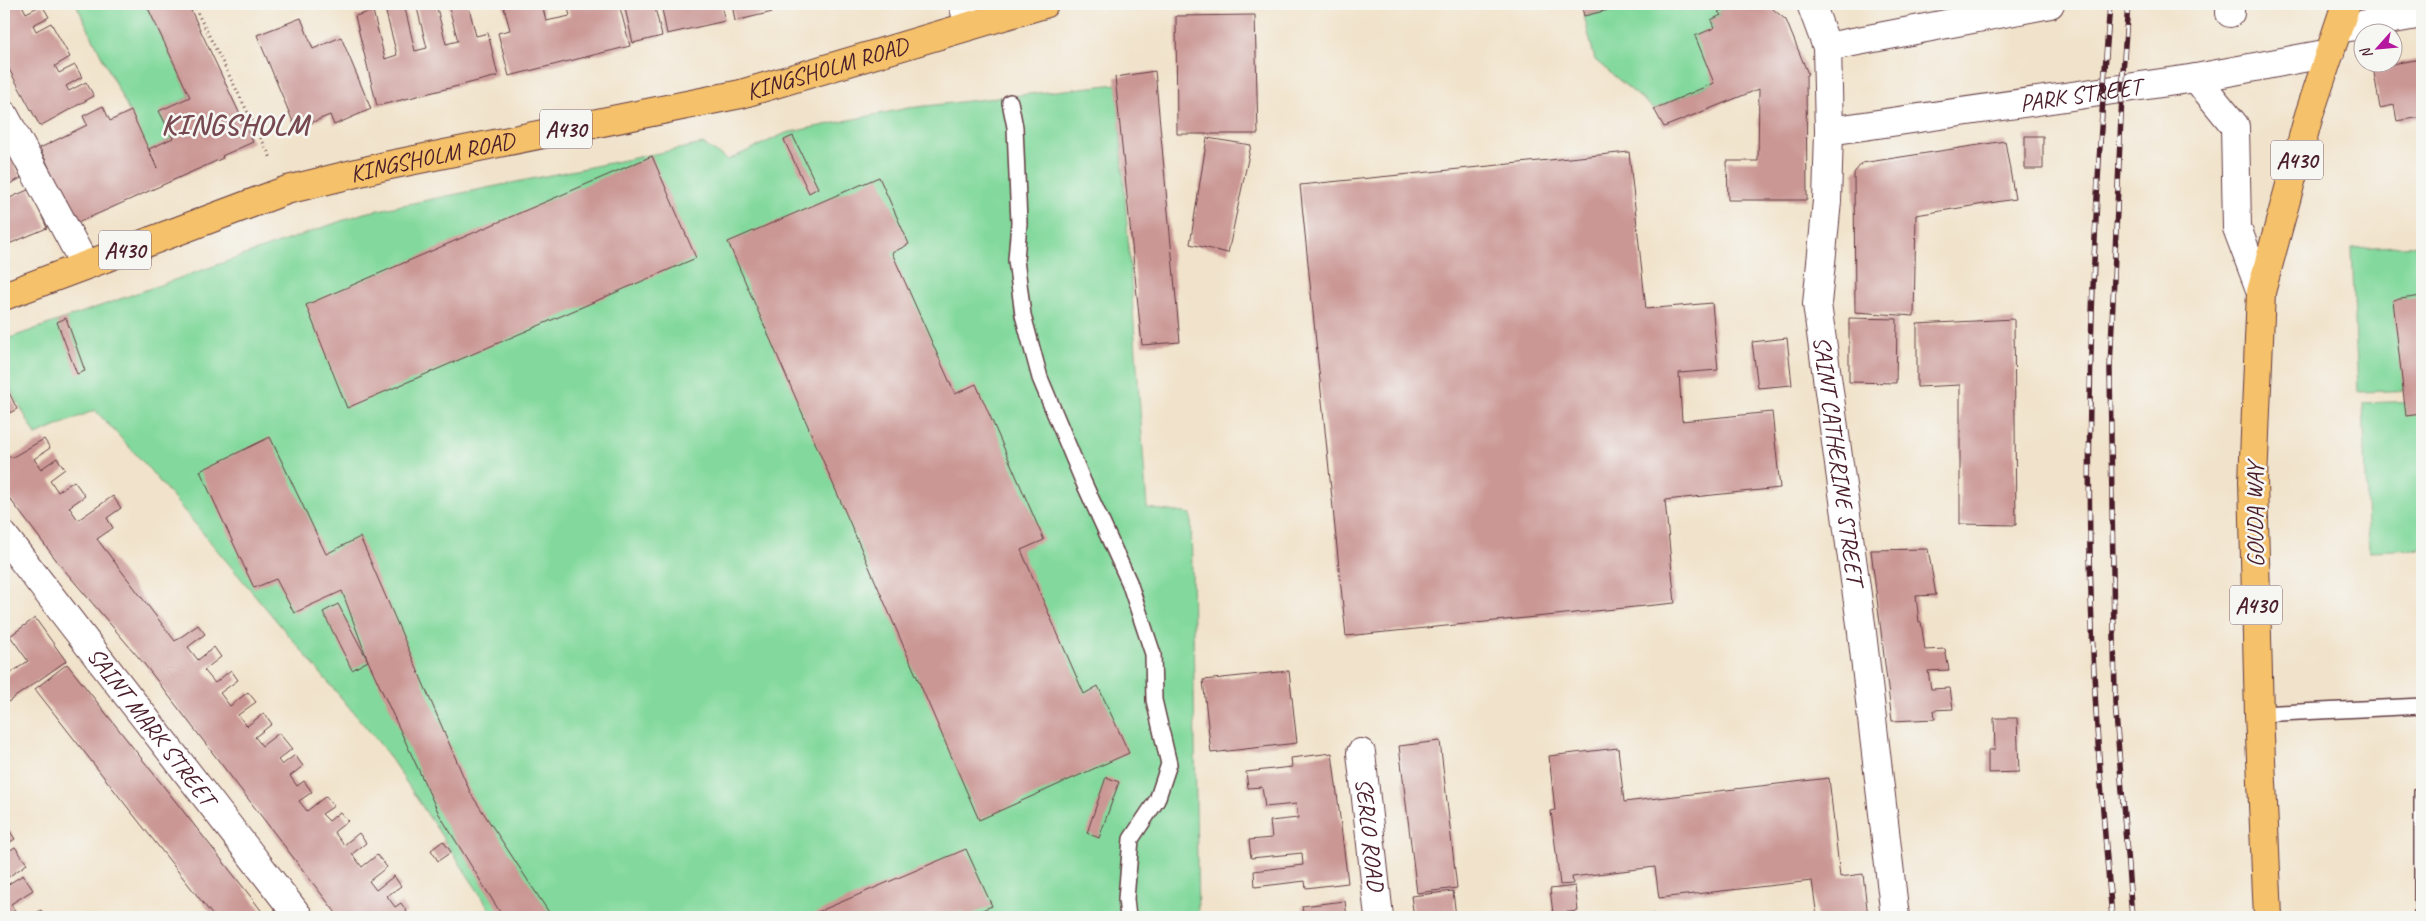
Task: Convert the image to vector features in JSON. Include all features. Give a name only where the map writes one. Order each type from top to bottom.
[{"type":"main road","name":"KINGSHOLM ROAD","points":[[4,296],[287,190],[385,166],[741,94],[966,15],[1044,4]]},
{"type":"main road","name":"GOUDA WAY","points":[[2268,917],[2258,714],[2253,481],[2261,292],[2309,115],[2338,29]]},
{"type":"street","name":"SAINT CATHERINE STREET","points":[[1811,4],[1827,47],[1829,131],[1827,200],[1817,304],[1862,624],[1896,917]]},
{"type":"street","points":[[1827,47],[2050,4]]},
{"type":"street","name":"PARK STREET","points":[[1829,131],[2196,78],[2338,29],[2422,14]]},
{"type":"street","name":"GOUDA WAY","points":[[2196,78],[2235,126],[2238,228],[2261,292]]},
{"type":"street","points":[[4,115],[86,265]]},
{"type":"street","name":"SAINT MARK STREET","points":[[4,536],[299,917]]},
{"type":"street","name":"SERLO ROAD","points":[[1361,753],[1379,917]]},
{"type":"lane","points":[[1010,102],[1015,127],[1019,223],[1016,260],[1023,315],[1040,378],[1083,481],[1130,582],[1153,654],[1154,700],[1169,764],[1157,800],[1131,839],[1126,899],[1128,917]]},
{"type":"lane","points":[[2258,714],[2422,706]]},
{"type":"lane","points":[[2422,792],[2422,917]]},
{"type":"path","points":[[193,4],[287,190]]},
{"type":"green space","points":[[76,4],[146,4],[190,97],[160,111],[173,138],[148,150]]},
{"type":"green space","points":[[1635,4],[1637,7],[1649,4],[1721,4],[1725,8],[1718,12],[1721,15],[1711,20],[1714,28],[1697,35],[1714,83],[1654,109],[1595,60],[1584,16]]},
{"type":"green space","points":[[1117,84],[1147,508],[1191,514],[1198,917],[495,917],[385,750],[144,463],[95,410],[36,435],[4,378],[4,340],[364,213],[703,144],[728,160],[786,133],[908,108]]},
{"type":"green space","points":[[2422,245],[2422,390],[2358,392],[2352,248]]},
{"type":"green space","points":[[2422,401],[2422,549],[2369,551],[2363,403]]},
{"type":"building","points":[[4,4],[24,4],[22,5],[26,13],[42,5],[49,17],[33,25],[36,31],[51,23],[70,57],[55,66],[59,73],[75,65],[82,77],[66,86],[69,91],[86,82],[94,96],[40,126],[4,60]]},
{"type":"building","points":[[146,4],[188,4],[253,142],[222,156],[223,158],[75,224],[40,148],[87,125],[83,116],[103,106],[110,121],[131,111],[157,168],[149,149],[173,138],[159,111],[190,97]]},
{"type":"building","points":[[404,4],[415,51],[427,48],[417,8],[436,4],[446,44],[458,41],[448,4],[468,4],[476,36],[488,33],[498,76],[377,106],[355,16],[373,11],[385,59],[397,55],[385,9]]},
{"type":"building","points":[[503,4],[542,4],[546,21],[570,16],[567,4],[607,4],[607,6],[619,4],[630,46],[509,76],[498,33],[510,30]]},
{"type":"building","points":[[624,4],[654,4],[662,36],[633,43]]},
{"type":"building","points":[[661,4],[721,4],[725,21],[667,34]]},
{"type":"building","points":[[732,4],[792,4],[793,7],[735,21]]},
{"type":"building","points":[[1581,4],[1632,4],[1584,16]]},
{"type":"building","points":[[1721,4],[1767,4],[1786,20],[1808,74],[1806,75],[1807,200],[1728,200],[1727,161],[1758,161],[1759,89],[1664,127],[1654,109],[1714,83],[1695,36],[1714,28],[1711,20],[1721,15],[1718,12],[1725,8]]},
{"type":"building","points":[[1255,15],[1258,134],[1177,134],[1176,16]]},
{"type":"building","points":[[301,18],[313,49],[341,37],[371,109],[334,125],[330,115],[296,129],[257,35]]},
{"type":"building","points":[[2422,59],[2422,117],[2397,121],[2394,105],[2380,108],[2374,72],[2404,72],[2404,62]]},
{"type":"building","points":[[1155,71],[1180,342],[1142,345],[1115,77]]},
{"type":"building","points":[[793,136],[818,188],[809,193],[784,140]]},
{"type":"building","points":[[2025,136],[2043,136],[2043,169],[2025,169]]},
{"type":"building","points":[[1207,138],[1251,145],[1228,253],[1190,244]]},
{"type":"building","points":[[2005,141],[2015,199],[1916,215],[1914,316],[1855,312],[1854,173],[1862,163]]},
{"type":"building","points":[[4,143],[21,178],[4,187]]},
{"type":"building","points":[[1629,152],[1646,309],[1712,303],[1718,370],[1679,373],[1682,421],[1772,412],[1780,488],[1665,500],[1675,603],[1346,636],[1300,185]]},
{"type":"building","points":[[652,156],[696,258],[347,408],[306,305]]},
{"type":"building","points":[[879,177],[909,244],[892,253],[955,394],[976,384],[1044,540],[1021,550],[1084,694],[1098,686],[1129,753],[979,820],[728,242]]},
{"type":"building","points":[[30,189],[47,228],[4,246],[4,197],[5,200]]},
{"type":"building","points":[[2422,296],[2422,414],[2406,416],[2393,300]]},
{"type":"building","points":[[66,318],[85,371],[77,374],[57,322]]},
{"type":"building","points":[[1849,318],[1897,319],[1896,383],[1849,382]]},
{"type":"building","points":[[2014,319],[2016,525],[1960,524],[1960,385],[1917,387],[1917,324]]},
{"type":"building","points":[[1787,338],[1792,385],[1758,388],[1752,342]]},
{"type":"building","points":[[4,382],[17,409],[4,416]]},
{"type":"building","points":[[270,437],[326,554],[360,537],[471,794],[552,917],[503,917],[439,814],[368,661],[342,591],[294,613],[276,579],[254,588],[200,471]]},
{"type":"building","points":[[44,439],[50,448],[34,459],[41,469],[57,458],[65,469],[50,480],[58,492],[74,481],[85,496],[69,507],[78,520],[113,496],[121,508],[107,518],[113,528],[97,539],[175,641],[198,625],[205,634],[188,647],[198,660],[214,647],[221,657],[204,670],[215,683],[231,670],[238,680],[220,693],[230,706],[248,692],[256,702],[238,715],[247,726],[264,713],[272,724],[255,737],[262,746],[279,733],[292,749],[278,760],[282,765],[295,755],[303,766],[290,776],[297,786],[304,781],[312,792],[299,801],[307,811],[326,796],[334,806],[322,814],[329,821],[340,812],[348,821],[334,832],[344,845],[359,833],[366,843],[352,854],[362,867],[377,855],[387,867],[369,881],[376,890],[394,876],[401,886],[387,896],[395,907],[401,903],[407,912],[401,917],[339,917],[145,665],[60,565],[4,491],[4,449],[11,458]]},
{"type":"building","points":[[1928,549],[1936,595],[1916,596],[1919,622],[1921,622],[1925,650],[1945,649],[1949,670],[1928,671],[1931,689],[1950,688],[1953,709],[1934,710],[1935,719],[1892,721],[1871,550]]},
{"type":"building","points":[[338,604],[368,661],[352,670],[323,612]]},
{"type":"building","points":[[35,618],[66,661],[8,702],[4,697],[4,678],[28,661],[10,636]]},
{"type":"building","points":[[67,664],[266,917],[214,917],[121,799],[35,689]]},
{"type":"building","points":[[1289,671],[1297,743],[1211,753],[1203,680]]},
{"type":"building","points":[[1994,718],[2017,718],[2019,772],[1988,773],[1988,750],[1995,750]]},
{"type":"building","points":[[1440,741],[1457,888],[1417,893],[1399,746]]},
{"type":"building","points":[[1618,748],[1624,802],[1829,778],[1840,877],[1863,874],[1868,917],[1817,917],[1812,881],[1659,898],[1655,867],[1572,877],[1573,884],[1560,885],[1551,811],[1555,810],[1549,756]]},
{"type":"building","points":[[1332,753],[1348,883],[1306,888],[1305,881],[1255,887],[1254,871],[1303,865],[1302,853],[1251,858],[1249,840],[1272,838],[1270,821],[1298,818],[1296,804],[1265,807],[1262,787],[1248,788],[1246,772],[1292,767],[1291,758]]},
{"type":"building","points":[[1106,777],[1119,782],[1099,838],[1087,833]]},
{"type":"building","points":[[4,822],[15,839],[4,846]]},
{"type":"building","points":[[443,841],[451,852],[438,861],[431,850]]},
{"type":"building","points":[[15,847],[27,864],[4,880],[4,854]]},
{"type":"building","points":[[966,849],[992,906],[965,917],[962,911],[948,917],[806,917]]},
{"type":"building","points":[[23,875],[33,890],[11,904],[16,913],[10,917],[4,917],[4,887]]},
{"type":"building","points":[[1575,886],[1578,911],[1553,914],[1550,889]]},
{"type":"building","points":[[1453,891],[1456,917],[1414,917],[1411,896]]},
{"type":"building","points":[[1345,901],[1347,917],[1291,917],[1303,914],[1302,906]]},
{"type":"building","points":[[41,910],[46,917],[30,917]]},
{"type":"building","points":[[1654,914],[1655,917],[1641,917],[1641,916]]},
{"type":"railway","points":[[2110,4],[2098,180],[2089,446],[2092,623],[2096,711],[2112,917]]},
{"type":"railway","points":[[2128,4],[2123,72],[2110,369],[2115,702],[2132,917]]},
{"type":"district","name":"KINGSHOLM","points":[[235,124]]}]
